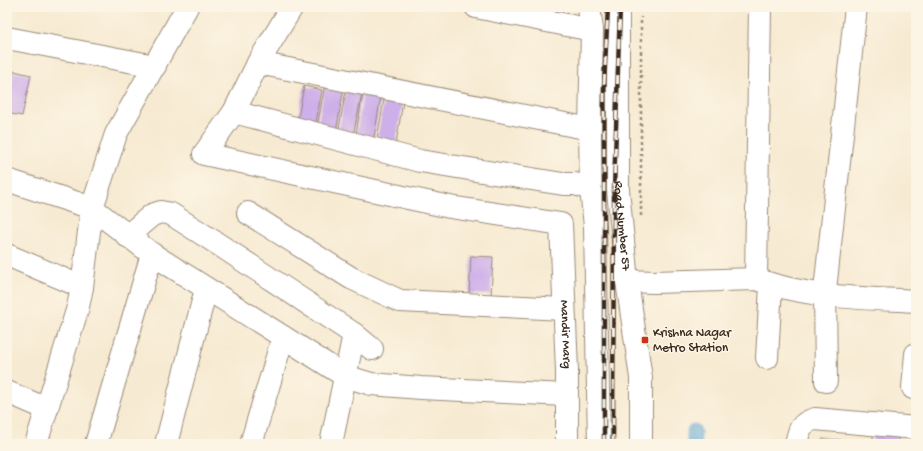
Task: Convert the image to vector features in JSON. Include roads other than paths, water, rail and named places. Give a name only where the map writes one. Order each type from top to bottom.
[{"type":"street","points":[[36,444],[78,307],[82,288],[92,208],[116,134],[187,7]]},
{"type":"street","points":[[292,7],[258,63],[234,112],[420,161],[563,184],[575,184],[590,189]]},
{"type":"street","points":[[589,7],[592,30],[590,189],[594,226],[599,444]]},
{"type":"street","name":"Road Number 57","points":[[618,7],[618,190],[627,281],[641,378],[641,444]]},
{"type":"street","points":[[760,7],[758,281],[767,358]]},
{"type":"street","points":[[826,381],[825,295],[856,7]]},
{"type":"street","points":[[489,8],[592,30]]},
{"type":"street","points":[[7,38],[155,66]]},
{"type":"street","points":[[258,63],[590,129]]},
{"type":"street","name":"Mandir Marg","points":[[234,112],[204,154],[450,207],[560,224],[567,395],[567,444]]},
{"type":"street","points":[[7,180],[92,208],[152,254],[345,376],[371,384],[414,388],[567,395]]},
{"type":"street","points":[[127,236],[152,215],[161,212],[171,214],[354,334],[372,349]]},
{"type":"street","points":[[248,213],[351,278],[400,301],[564,309]]},
{"type":"street","points":[[96,444],[152,254]]},
{"type":"street","points":[[7,255],[82,288]]},
{"type":"street","points":[[627,281],[758,281],[825,295],[916,301]]},
{"type":"street","points":[[166,444],[206,289]]},
{"type":"street","points":[[331,444],[354,334]]},
{"type":"street","points":[[251,444],[283,337]]},
{"type":"street","points":[[913,388],[916,354]]},
{"type":"street","points":[[7,392],[47,409]]},
{"type":"street","points":[[796,444],[800,428],[808,420],[815,418],[916,428]]},
{"type":"waterway","points":[[694,431],[694,444]]},
{"type":"railway","points":[[604,444],[604,86],[608,7]]},
{"type":"railway","points":[[613,444],[614,189],[620,7]]},
{"type":"place","name":"Krishna Nagar Metro Station","points":[[645,340]]}]
